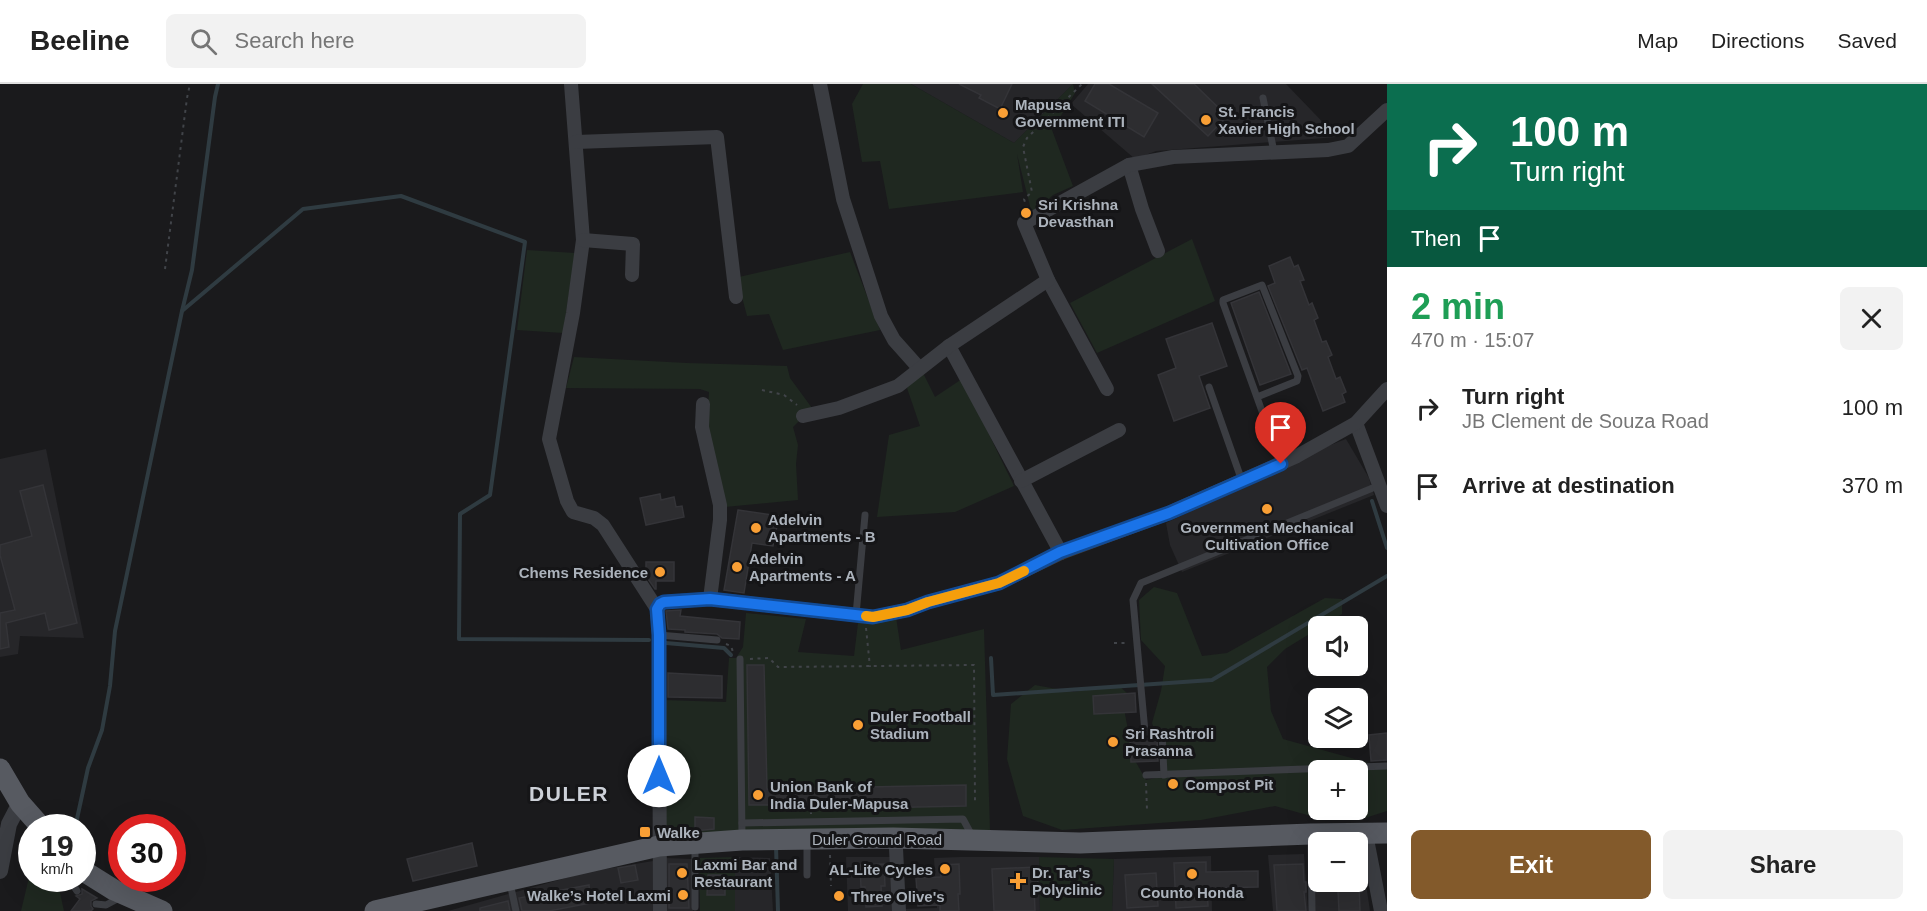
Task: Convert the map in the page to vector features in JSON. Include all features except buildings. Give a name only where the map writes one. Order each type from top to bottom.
[{"type":"main road","points":[[0,769],[20,803],[30,814]]},
{"type":"main road","name":"Duler Ground Road","points":[[379,910],[659,846],[695,842],[742,831],[1080,843],[1308,834]]},
{"type":"main road","name":"Duler Ground Road","points":[[1368,834],[1387,833]]},
{"type":"main road","points":[[96,879],[114,890],[162,911]]},
{"type":"street","points":[[571,84],[583,240],[573,313],[549,439],[567,501],[573,512],[594,518],[603,525],[657,609],[660,911]]},
{"type":"street","points":[[820,84],[843,198],[882,316],[894,340],[919,368]]},
{"type":"street","points":[[1107,389],[1048,280],[1024,223],[1129,165],[1173,157],[1328,150],[1348,146],[1387,110]]},
{"type":"street","points":[[576,142],[717,137],[736,297]]},
{"type":"street","points":[[1129,165],[1158,251]]},
{"type":"street","points":[[583,240],[633,244],[632,275]]},
{"type":"street","points":[[803,416],[839,408],[898,386],[949,345],[1048,280]]},
{"type":"street","points":[[949,345],[1060,552]]},
{"type":"street","points":[[657,609],[664,602],[710,599],[873,617],[907,610],[999,583],[1060,552],[1169,513],[1281,464],[1356,423],[1387,388]]},
{"type":"street","points":[[703,404],[702,427],[720,505],[710,599]]},
{"type":"street","points":[[1356,423],[1387,506]]},
{"type":"street","points":[[1021,481],[1119,429]]},
{"type":"street","points":[[0,871],[9,824],[20,803]]},
{"type":"street","points":[[893,838],[896,848],[899,911]]},
{"type":"street","points":[[1368,844],[1381,911]]},
{"type":"lane","points":[[1263,98],[1274,152]]},
{"type":"lane","points":[[1257,397],[1297,381],[1299,376],[1262,285],[1224,300],[1223,303],[1281,464]]},
{"type":"lane","points":[[1209,387],[1242,481]]},
{"type":"lane","points":[[1164,775],[1162,732],[1145,732],[1133,600],[1141,583],[1380,484]]},
{"type":"lane","points":[[856,615],[865,515]]},
{"type":"lane","points":[[659,635],[717,640]]},
{"type":"lane","points":[[740,659],[742,831],[811,822],[963,819],[972,840]]},
{"type":"lane","points":[[1146,775],[1387,766]]},
{"type":"lane","points":[[695,842],[695,907]]},
{"type":"lane","points":[[807,849],[807,875]]},
{"type":"lane","points":[[509,880],[516,911]]},
{"type":"lane","points":[[1312,892],[1312,911]]},
{"type":"lane","points":[[96,904],[106,905],[124,894]]},
{"type":"path","points":[[165,269],[190,84]]},
{"type":"path","points":[[1029,220],[1024,199],[1032,192],[1023,147],[1027,138],[1082,84]]},
{"type":"path","points":[[762,390],[784,395],[796,403],[803,416]]},
{"type":"path","points":[[870,667],[866,622],[873,617]]},
{"type":"path","points":[[717,640],[731,646],[736,658],[769,658],[778,667],[974,665],[975,801]]},
{"type":"path","points":[[1114,643],[1137,642]]},
{"type":"path","points":[[1146,775],[1147,810]]},
{"type":"path","points":[[811,790],[811,822]]},
{"type":"path","points":[[830,849],[831,886]]},
{"type":"shaded area","points":[[863,84],[911,84],[1014,143],[1073,84],[1075,93],[1052,130],[1073,186],[1053,195],[1032,214],[1017,154],[1023,192],[889,209],[880,161],[862,162],[852,104]]},
{"type":"shaded area","name":"Mapusa Government ITI","points":[[911,84],[1073,84],[1014,143]]},
{"type":"shaded area","name":"St. Francis Xavier High School","points":[[1088,84],[1286,84],[1337,137],[1156,151],[1135,159],[1071,104]]},
{"type":"shaded area","points":[[1192,239],[1215,301],[1097,353],[1070,303]]},
{"type":"shaded area","points":[[527,250],[575,253],[563,333],[517,330]]},
{"type":"shaded area","points":[[850,252],[880,330],[783,350],[769,314],[747,316],[739,277]]},
{"type":"shaded area","points":[[574,357],[787,366],[790,378],[812,408],[793,427],[798,445],[796,464],[798,500],[725,507],[707,425],[709,392],[700,389],[566,388]]},
{"type":"shaded area","points":[[922,371],[935,397],[962,379],[1014,486],[955,512],[877,517],[889,435],[920,426],[907,388]]},
{"type":"shaded area","name":"Government Mechanical Cultivation Office","points":[[1346,439],[1369,478],[1374,495],[1182,572],[1170,545],[1166,523],[1315,451]]},
{"type":"shaded area","points":[[46,449],[84,638],[20,636],[18,654],[0,657],[0,459]]},
{"type":"shaded area","points":[[1154,587],[1177,593],[1202,656],[1227,653],[1325,598],[1342,599],[1342,614],[1339,616],[1308,616],[1308,635],[1285,649],[1267,667],[1271,711],[1283,739],[1308,746],[1308,748],[1358,760],[1308,760],[1308,815],[1275,806],[1201,820],[1062,830],[1023,816],[1007,759],[1011,704],[1035,685],[1073,692],[1118,685],[1127,693],[1125,714],[1133,757],[1146,780],[1161,777],[1159,743],[1152,723],[1165,666],[1141,640],[1139,600]]},
{"type":"shaded area","name":"Duler Football Stadium","points":[[746,613],[806,619],[798,652],[854,656],[858,623],[896,617],[901,650],[984,629],[990,831],[662,838],[663,700],[726,702],[729,658],[736,658],[743,647]]},
{"type":"shaded area","points":[[1368,763],[1387,768],[1387,811],[1368,817]]},
{"type":"shaded area","points":[[1304,854],[1308,911],[1273,911],[1268,855]]},
{"type":"shaded area","points":[[1211,856],[1212,911],[1112,911],[1114,859]]},
{"type":"shaded area","points":[[735,857],[770,858],[773,911],[735,911]]},
{"type":"shaded area","points":[[735,857],[735,911],[700,911],[699,858]]},
{"type":"shaded area","points":[[846,857],[891,857],[893,911],[848,911]]},
{"type":"shaded area","points":[[1039,857],[1040,911],[903,911],[902,909],[937,908],[934,858]]},
{"type":"shaded area","points":[[1039,857],[1114,859],[1112,911],[1040,911]]},
{"type":"shaded area","points":[[665,858],[692,859],[693,911],[665,911]]},
{"type":"shaded area","points":[[653,861],[653,911],[448,911],[587,872]]},
{"type":"shaded area","points":[[26,892],[60,892],[64,911],[21,911]]},
{"type":"shaded area","points":[[1314,892],[1367,892],[1370,911],[1314,911]]},
{"type":"waterway","points":[[182,311],[192,270],[218,84]]},
{"type":"waterway","points":[[78,814],[88,768],[102,730],[110,686],[115,631],[182,311],[303,209],[401,196],[525,242],[490,495],[460,514],[459,639],[649,640]]},
{"type":"waterway","points":[[1372,501],[1387,548]]},
{"type":"waterway","points":[[991,658],[993,695],[1212,680],[1387,576]]},
{"type":"waterway","points":[[666,643],[724,648],[731,655]]},
{"type":"waterway","points":[[776,846],[778,911]]},
{"type":"slow traffic","points":[[866,616],[873,617],[907,610],[999,583],[1024,571]]},
{"type":"place","name":"Mapusa Government ITI","points":[[1003,113]]},
{"type":"place","name":"St. Francis Xavier High School","points":[[1206,120]]},
{"type":"place","name":"Sri Krishna Devasthan","points":[[1026,213]]},
{"type":"place","name":"Government Mechanical Cultivation Office","points":[[1267,509]]},
{"type":"place","name":"Adelvin Apartments - B","points":[[756,528]]},
{"type":"place","name":"Adelvin Apartments - A","points":[[737,567]]},
{"type":"place","name":"Chems Residence","points":[[660,572]]},
{"type":"place","name":"Duler Football Stadium","points":[[858,725]]},
{"type":"place","name":"Sri Rashtroli Prasanna","points":[[1113,742]]},
{"type":"place","name":"Compost Pit","points":[[1173,784]]},
{"type":"place","name":"Union Bank of India Duler-Mapusa","points":[[758,795]]},
{"type":"place","name":"Walke","points":[[645,832]]},
{"type":"place","name":"AL-Lite Cycles","points":[[945,869]]},
{"type":"place","name":"Laxmi Bar and Restaurant","points":[[682,873]]},
{"type":"place","name":"Counto Honda","points":[[1192,874]]},
{"type":"place","name":"Dr. Tar's Polyclinic","points":[[1018,881]]},
{"type":"place","name":"Walke’s Hotel Laxmi","points":[[683,895]]},
{"type":"place","name":"Three Olive's","points":[[839,896]]},
{"type":"district","name":"DULER","points":[[569,793]]},
{"type":"route","points":[[659,776],[657,609],[660,604],[710,599],[873,617],[907,610],[999,583],[1060,552],[1169,513],[1281,464]]}]
